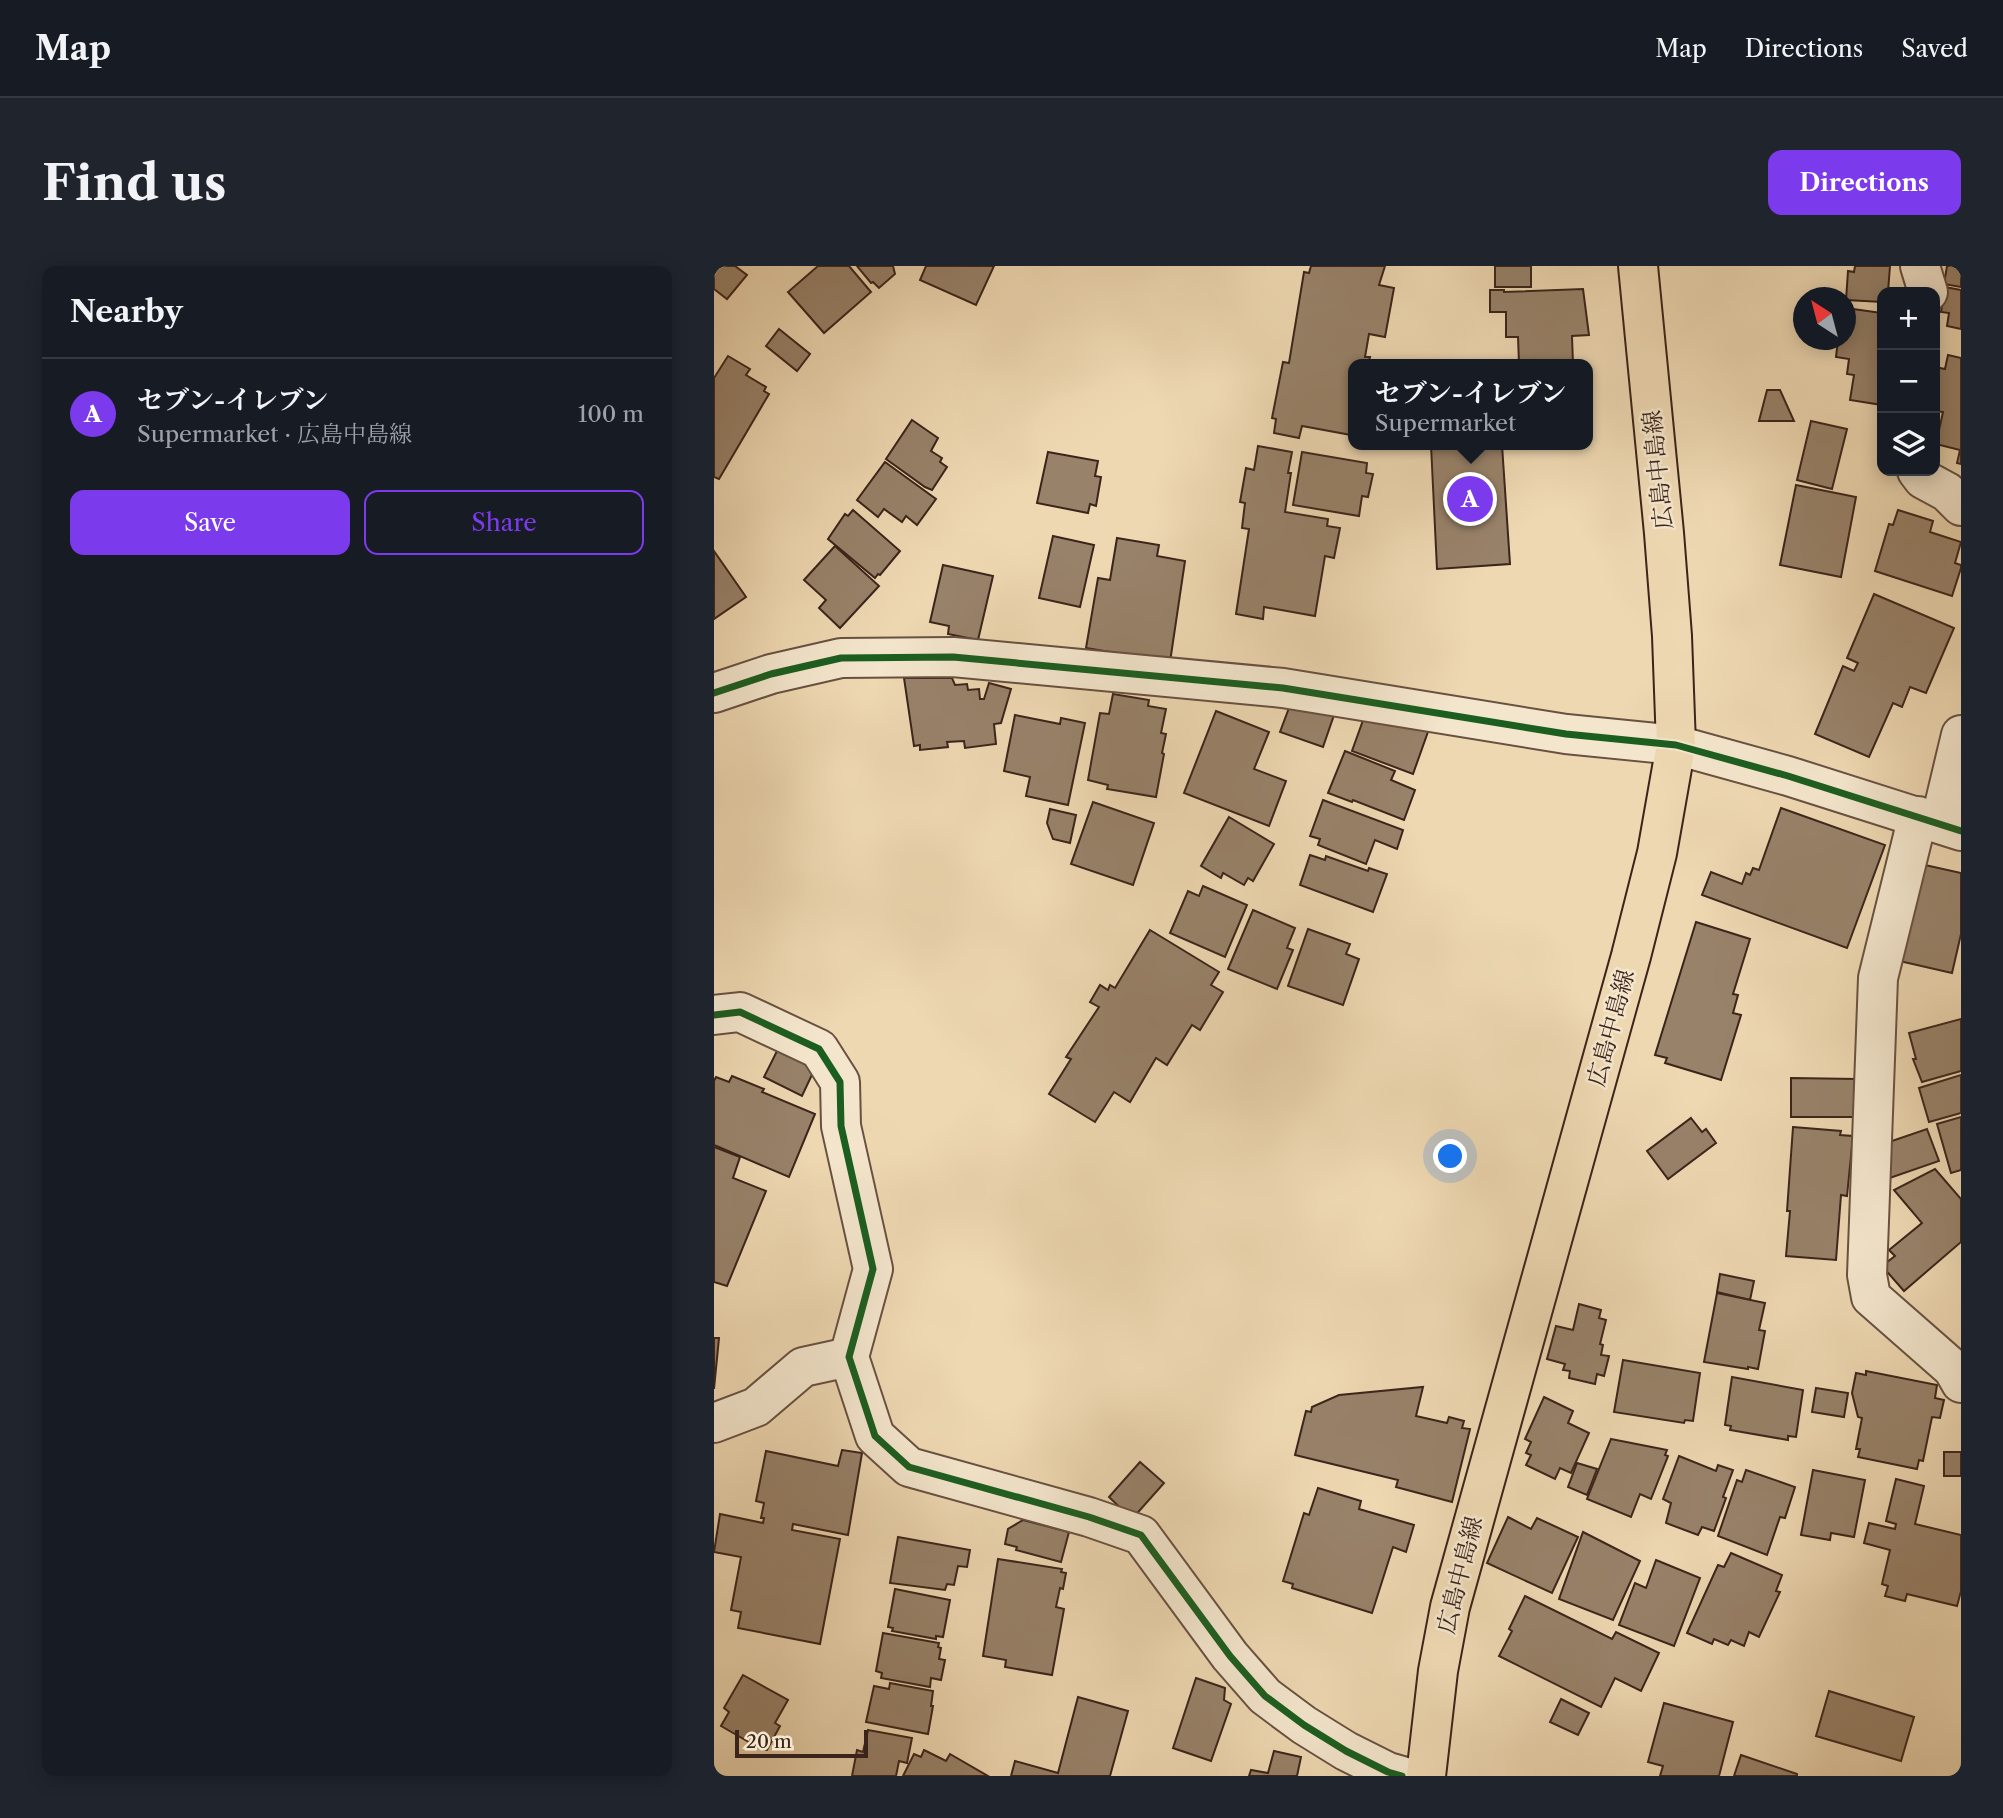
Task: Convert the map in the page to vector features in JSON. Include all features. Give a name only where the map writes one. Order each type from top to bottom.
[{"type":"main road","name":"広島中島線","points":[[1426,1776],[1438,1671],[1450,1607],[1628,969],[1657,853],[1676,745],[1672,636],[1664,533],[1638,266]]},
{"type":"street","points":[[1920,266],[1926,287]]},
{"type":"street","points":[[1921,476],[1947,492],[1961,506]]},
{"type":"street","points":[[714,694],[771,674],[841,658],[953,657],[1283,688],[1566,734],[1676,745],[1940,823]]},
{"type":"street","points":[[1961,735],[1940,823],[1878,978],[1867,1275],[1871,1297],[1953,1369],[1961,1383]]},
{"type":"street","points":[[714,1014],[740,1012],[819,1049],[840,1082],[841,1126],[873,1269],[849,1357],[875,1436],[909,1467],[1089,1517],[1141,1535],[1230,1656],[1265,1696],[1346,1751],[1402,1776]]},
{"type":"street","points":[[714,1423],[756,1407],[803,1367],[849,1357]]},
{"type":"building","points":[[714,266],[735,266],[747,275],[727,299],[714,289]]},
{"type":"building","points":[[818,266],[849,266],[871,292],[824,333],[788,292]]},
{"type":"building","points":[[857,266],[893,266],[895,274],[879,288],[871,283]]},
{"type":"building","points":[[926,266],[994,266],[976,305],[920,280]]},
{"type":"building","points":[[1311,266],[1385,266],[1379,285],[1394,288],[1385,337],[1369,334],[1365,357],[1369,359],[1348,359],[1348,434],[1302,426],[1299,438],[1274,433],[1276,419],[1272,418],[1283,362],[1289,363],[1304,272],[1309,273]]},
{"type":"building","points":[[1495,266],[1531,266],[1531,287],[1495,287]]},
{"type":"building","points":[[1855,266],[1890,266],[1888,287],[1877,287],[1877,302],[1856,301],[1856,287],[1847,287],[1848,271],[1854,272]]},
{"type":"building","points":[[1947,266],[1961,266],[1961,287],[1944,284]]},
{"type":"building","points":[[1945,287],[1961,290],[1961,329],[1947,326],[1949,313],[1941,312]]},
{"type":"building","points":[[1583,289],[1589,335],[1572,336],[1573,359],[1519,359],[1518,337],[1506,337],[1506,312],[1490,312],[1490,290],[1504,292]]},
{"type":"building","points":[[1856,309],[1877,312],[1877,404],[1850,400],[1854,375],[1847,374],[1849,359],[1836,357],[1837,350],[1856,350]]},
{"type":"building","points":[[779,329],[810,354],[797,371],[766,346]]},
{"type":"building","points":[[1948,355],[1961,358],[1961,464],[1957,463],[1960,450],[1940,445],[1943,412],[1940,412],[1940,368],[1945,369]]},
{"type":"building","points":[[728,356],[750,369],[746,375],[766,387],[764,391],[769,394],[719,479],[714,477],[714,378]]},
{"type":"building","points":[[1767,390],[1780,390],[1794,421],[1759,421]]},
{"type":"building","points":[[912,420],[938,438],[931,451],[942,458],[940,462],[947,467],[932,490],[886,459]]},
{"type":"building","points":[[1811,421],[1847,429],[1832,489],[1797,480]]},
{"type":"building","points":[[1258,446],[1292,452],[1285,512],[1328,519],[1327,526],[1340,528],[1334,558],[1325,556],[1315,616],[1264,607],[1263,619],[1236,614],[1249,529],[1242,528],[1245,503],[1240,502],[1246,468],[1254,470]]},
{"type":"building","points":[[1431,450],[1502,450],[1510,564],[1437,569]]},
{"type":"building","points":[[1048,452],[1098,461],[1095,476],[1101,477],[1096,506],[1090,504],[1088,513],[1037,503]]},
{"type":"building","points":[[1302,452],[1367,463],[1366,473],[1373,474],[1368,497],[1362,496],[1359,516],[1293,505]]},
{"type":"building","points":[[885,462],[936,499],[917,525],[906,516],[902,522],[884,509],[878,517],[857,500]]},
{"type":"building","points":[[1796,485],[1856,497],[1841,577],[1780,565]]},
{"type":"building","points":[[853,510],[900,551],[875,578],[828,539],[845,514],[848,516]]},
{"type":"building","points":[[1898,510],[1933,521],[1930,532],[1961,542],[1955,563],[1961,565],[1961,568],[1952,596],[1875,571],[1889,524],[1893,525]]},
{"type":"building","points":[[1053,536],[1094,545],[1080,607],[1039,598]]},
{"type":"building","points":[[1117,538],[1159,545],[1157,556],[1185,561],[1170,662],[1086,648],[1098,578],[1110,580]]},
{"type":"building","points":[[835,546],[879,586],[840,628],[819,608],[826,600],[804,580]]},
{"type":"building","points":[[714,551],[746,597],[714,619]]},
{"type":"building","points":[[943,565],[993,576],[978,640],[948,634],[949,626],[930,622]]},
{"type":"building","points":[[1874,594],[1954,628],[1926,693],[1910,687],[1902,707],[1893,703],[1869,757],[1815,734],[1843,666],[1854,671],[1858,663],[1847,658]]},
{"type":"building","points":[[904,678],[952,678],[955,685],[967,684],[968,690],[979,689],[980,699],[984,699],[989,683],[1011,689],[1001,723],[994,724],[996,744],[965,748],[964,741],[947,742],[948,747],[920,750],[920,745],[914,746]]},
{"type":"building","points":[[1113,694],[1149,700],[1148,706],[1166,709],[1161,733],[1166,734],[1164,754],[1156,797],[1107,789],[1108,785],[1088,780],[1100,713],[1109,714]]},
{"type":"building","points":[[1292,700],[1334,715],[1323,747],[1280,732]]},
{"type":"building","points":[[1216,711],[1269,732],[1254,769],[1286,781],[1269,826],[1184,793]]},
{"type":"building","points":[[1366,712],[1429,729],[1413,774],[1352,751]]},
{"type":"building","points":[[1015,715],[1060,724],[1061,718],[1085,723],[1068,805],[1026,796],[1030,777],[1004,771]]},
{"type":"building","points":[[1345,751],[1395,771],[1391,780],[1415,790],[1404,820],[1328,793]]},
{"type":"building","points":[[1323,800],[1403,830],[1397,849],[1375,840],[1366,864],[1318,845],[1320,839],[1310,836]]},
{"type":"building","points":[[1093,802],[1154,823],[1133,885],[1071,864]]},
{"type":"building","points":[[1781,808],[1885,845],[1847,948],[1702,895],[1711,872],[1742,884],[1746,873],[1750,875],[1753,868],[1759,870]]},
{"type":"building","points":[[1050,809],[1076,815],[1070,843],[1053,839],[1047,823]]},
{"type":"building","points":[[1229,817],[1274,844],[1253,881],[1248,878],[1244,885],[1223,873],[1221,878],[1201,866]]},
{"type":"building","points":[[1310,855],[1325,860],[1326,856],[1368,871],[1369,868],[1387,874],[1373,912],[1300,885]]},
{"type":"building","points":[[1916,863],[1961,873],[1961,934],[1952,973],[1895,960]]},
{"type":"building","points":[[1203,886],[1247,905],[1225,957],[1170,933],[1188,891],[1199,896]]},
{"type":"building","points":[[1253,910],[1295,928],[1287,948],[1293,950],[1277,989],[1228,969]]},
{"type":"building","points":[[1696,922],[1750,939],[1733,994],[1738,995],[1733,1013],[1741,1015],[1721,1080],[1665,1063],[1667,1058],[1655,1055]]},
{"type":"building","points":[[1308,929],[1350,944],[1346,954],[1359,959],[1343,1005],[1288,986]]},
{"type":"building","points":[[1150,930],[1219,972],[1211,985],[1223,992],[1200,1030],[1192,1025],[1167,1065],[1156,1058],[1130,1102],[1114,1092],[1095,1122],[1049,1094],[1071,1059],[1066,1057],[1099,1007],[1090,1002],[1100,985],[1108,990],[1110,985],[1115,988]]},
{"type":"building","points":[[1961,1019],[1961,1071],[1922,1082],[1913,1059],[1916,1059],[1909,1033]]},
{"type":"building","points":[[781,1043],[818,1062],[802,1096],[764,1077]]},
{"type":"building","points":[[1961,1075],[1961,1113],[1929,1122],[1919,1088]]},
{"type":"building","points":[[732,1076],[815,1114],[789,1177],[714,1145],[714,1081],[716,1077],[729,1082]]},
{"type":"building","points":[[1791,1078],[1857,1079],[1857,1117],[1791,1117]]},
{"type":"building","points":[[1961,1117],[1961,1170],[1951,1173],[1937,1124]]},
{"type":"building","points":[[1691,1118],[1702,1132],[1706,1129],[1716,1143],[1668,1179],[1647,1151]]},
{"type":"building","points":[[1793,1127],[1841,1131],[1840,1135],[1853,1136],[1847,1196],[1841,1195],[1836,1260],[1786,1256]]},
{"type":"building","points":[[1927,1129],[1939,1161],[1881,1181],[1886,1143]]},
{"type":"building","points":[[714,1147],[740,1157],[733,1178],[766,1191],[727,1286],[714,1282]]},
{"type":"building","points":[[1935,1169],[1961,1199],[1961,1242],[1904,1291],[1882,1266],[1895,1256],[1889,1250],[1922,1223],[1894,1190]]},
{"type":"building","points":[[1720,1274],[1754,1281],[1750,1300],[1717,1292]]},
{"type":"building","points":[[1717,1293],[1765,1303],[1759,1330],[1765,1331],[1758,1369],[1704,1362]]},
{"type":"building","points":[[1579,1304],[1601,1310],[1599,1318],[1606,1320],[1600,1344],[1603,1345],[1601,1355],[1609,1356],[1604,1376],[1597,1374],[1595,1384],[1569,1378],[1570,1371],[1563,1370],[1565,1364],[1547,1359],[1556,1326],[1573,1330]]},
{"type":"building","points":[[714,1338],[719,1338],[714,1389]]},
{"type":"building","points":[[1623,1360],[1700,1373],[1693,1421],[1685,1420],[1684,1423],[1614,1412]]},
{"type":"building","points":[[1866,1371],[1937,1385],[1935,1398],[1944,1400],[1940,1418],[1932,1417],[1923,1461],[1919,1460],[1917,1469],[1858,1457],[1860,1449],[1856,1449],[1862,1418],[1858,1417],[1852,1393],[1856,1373],[1866,1375]]},
{"type":"building","points":[[1732,1377],[1803,1390],[1796,1437],[1788,1436],[1788,1440],[1730,1430],[1731,1426],[1725,1425]]},
{"type":"building","points":[[1423,1387],[1416,1416],[1447,1423],[1449,1417],[1464,1421],[1462,1428],[1470,1429],[1452,1502],[1396,1487],[1398,1480],[1295,1455],[1306,1411],[1311,1412],[1312,1407],[1339,1395]]},
{"type":"building","points":[[1816,1388],[1848,1393],[1844,1417],[1812,1412]]},
{"type":"building","points":[[1544,1397],[1573,1411],[1568,1423],[1589,1433],[1571,1473],[1560,1468],[1555,1479],[1526,1465],[1531,1455],[1526,1453],[1531,1442],[1525,1439]]},
{"type":"building","points":[[1611,1439],[1667,1450],[1665,1455],[1668,1456],[1651,1499],[1640,1494],[1631,1517],[1587,1499]]},
{"type":"building","points":[[842,1450],[862,1453],[848,1535],[793,1524],[792,1530],[840,1539],[820,1644],[738,1628],[741,1612],[731,1610],[741,1557],[714,1552],[720,1514],[763,1523],[764,1518],[761,1518],[764,1503],[756,1501],[766,1451],[838,1466]]},
{"type":"building","points":[[1944,1452],[1961,1452],[1961,1476],[1944,1476]]},
{"type":"building","points":[[1679,1456],[1716,1471],[1718,1465],[1733,1470],[1714,1531],[1702,1527],[1698,1535],[1666,1523],[1671,1503],[1663,1499]]},
{"type":"building","points":[[1140,1462],[1164,1483],[1132,1519],[1109,1497]]},
{"type":"building","points":[[1577,1463],[1597,1469],[1587,1495],[1568,1487]]},
{"type":"building","points":[[1746,1470],[1795,1487],[1785,1518],[1780,1517],[1767,1555],[1718,1536],[1737,1480],[1742,1482]]},
{"type":"building","points":[[1813,1470],[1865,1480],[1854,1537],[1831,1533],[1830,1540],[1801,1535]]},
{"type":"building","points":[[1896,1479],[1924,1486],[1915,1524],[1961,1535],[1961,1591],[1957,1606],[1907,1594],[1905,1601],[1885,1596],[1888,1586],[1882,1584],[1890,1550],[1864,1543],[1869,1523],[1895,1529],[1896,1524],[1886,1521]]},
{"type":"building","points":[[1318,1488],[1361,1501],[1359,1509],[1414,1525],[1406,1552],[1393,1547],[1372,1613],[1292,1588],[1293,1584],[1283,1581],[1304,1513],[1309,1515]]},
{"type":"building","points":[[1508,1517],[1531,1529],[1537,1518],[1578,1537],[1552,1593],[1487,1563]]},
{"type":"building","points":[[1023,1520],[1069,1532],[1061,1562],[1016,1550],[1017,1547],[1005,1544],[1008,1529]]},
{"type":"building","points":[[1583,1532],[1640,1561],[1613,1620],[1559,1599]]},
{"type":"building","points":[[898,1537],[970,1550],[967,1567],[958,1566],[954,1585],[947,1584],[945,1590],[890,1583]]},
{"type":"building","points":[[1731,1553],[1782,1575],[1776,1591],[1780,1592],[1759,1637],[1749,1632],[1744,1646],[1731,1640],[1728,1645],[1714,1639],[1712,1644],[1687,1633],[1718,1565],[1724,1567]]},
{"type":"building","points":[[998,1559],[1062,1569],[1061,1572],[1066,1573],[1056,1607],[1064,1609],[1052,1675],[1005,1667],[1006,1660],[983,1656]]},
{"type":"building","points":[[1656,1560],[1700,1578],[1674,1646],[1619,1625],[1635,1583],[1646,1588]]},
{"type":"building","points":[[895,1589],[950,1600],[943,1637],[936,1636],[936,1639],[892,1631],[893,1628],[888,1627]]},
{"type":"building","points":[[1525,1596],[1612,1639],[1616,1632],[1659,1653],[1641,1691],[1615,1678],[1601,1707],[1499,1656]]},
{"type":"building","points":[[883,1633],[939,1643],[939,1659],[945,1660],[941,1680],[931,1678],[930,1687],[881,1678],[882,1673],[876,1671]]},
{"type":"building","points":[[743,1675],[788,1700],[775,1723],[780,1726],[767,1750],[721,1726],[729,1712],[724,1708]]},
{"type":"building","points":[[1196,1678],[1225,1688],[1224,1700],[1231,1704],[1211,1761],[1173,1748]]},
{"type":"building","points":[[890,1683],[933,1691],[928,1734],[866,1722],[874,1686],[889,1689]]},
{"type":"building","points":[[1829,1691],[1914,1717],[1901,1761],[1816,1736]]},
{"type":"building","points":[[1078,1697],[1128,1711],[1110,1776],[1011,1776],[1015,1761],[1058,1773]]},
{"type":"building","points":[[1561,1699],[1589,1713],[1578,1735],[1550,1722]]},
{"type":"building","points":[[1664,1703],[1733,1722],[1719,1776],[1660,1776],[1663,1766],[1648,1762]]},
{"type":"building","points":[[868,1730],[912,1738],[907,1763],[899,1761],[896,1776],[852,1776],[857,1750],[863,1752]]},
{"type":"building","points":[[924,1750],[946,1761],[950,1754],[988,1776],[903,1776],[914,1754],[921,1757]]},
{"type":"building","points":[[1274,1751],[1301,1757],[1297,1776],[1249,1776],[1251,1770],[1268,1773]]},
{"type":"building","points":[[1741,1755],[1797,1774],[1797,1776],[1734,1776]]},
{"type":"cycle path","points":[[714,693],[771,674],[841,658],[953,657],[1283,688],[1566,734],[1676,745],[1788,776],[1961,831]]},
{"type":"cycle path","points":[[714,1015],[740,1012],[819,1049],[840,1082],[841,1126],[873,1269],[849,1357],[875,1436],[909,1467],[1089,1517],[1141,1535],[1230,1656],[1265,1696],[1346,1751],[1402,1776]]},
{"type":"place","name":"セブン-イレブン","points":[[1470,499]]}]
